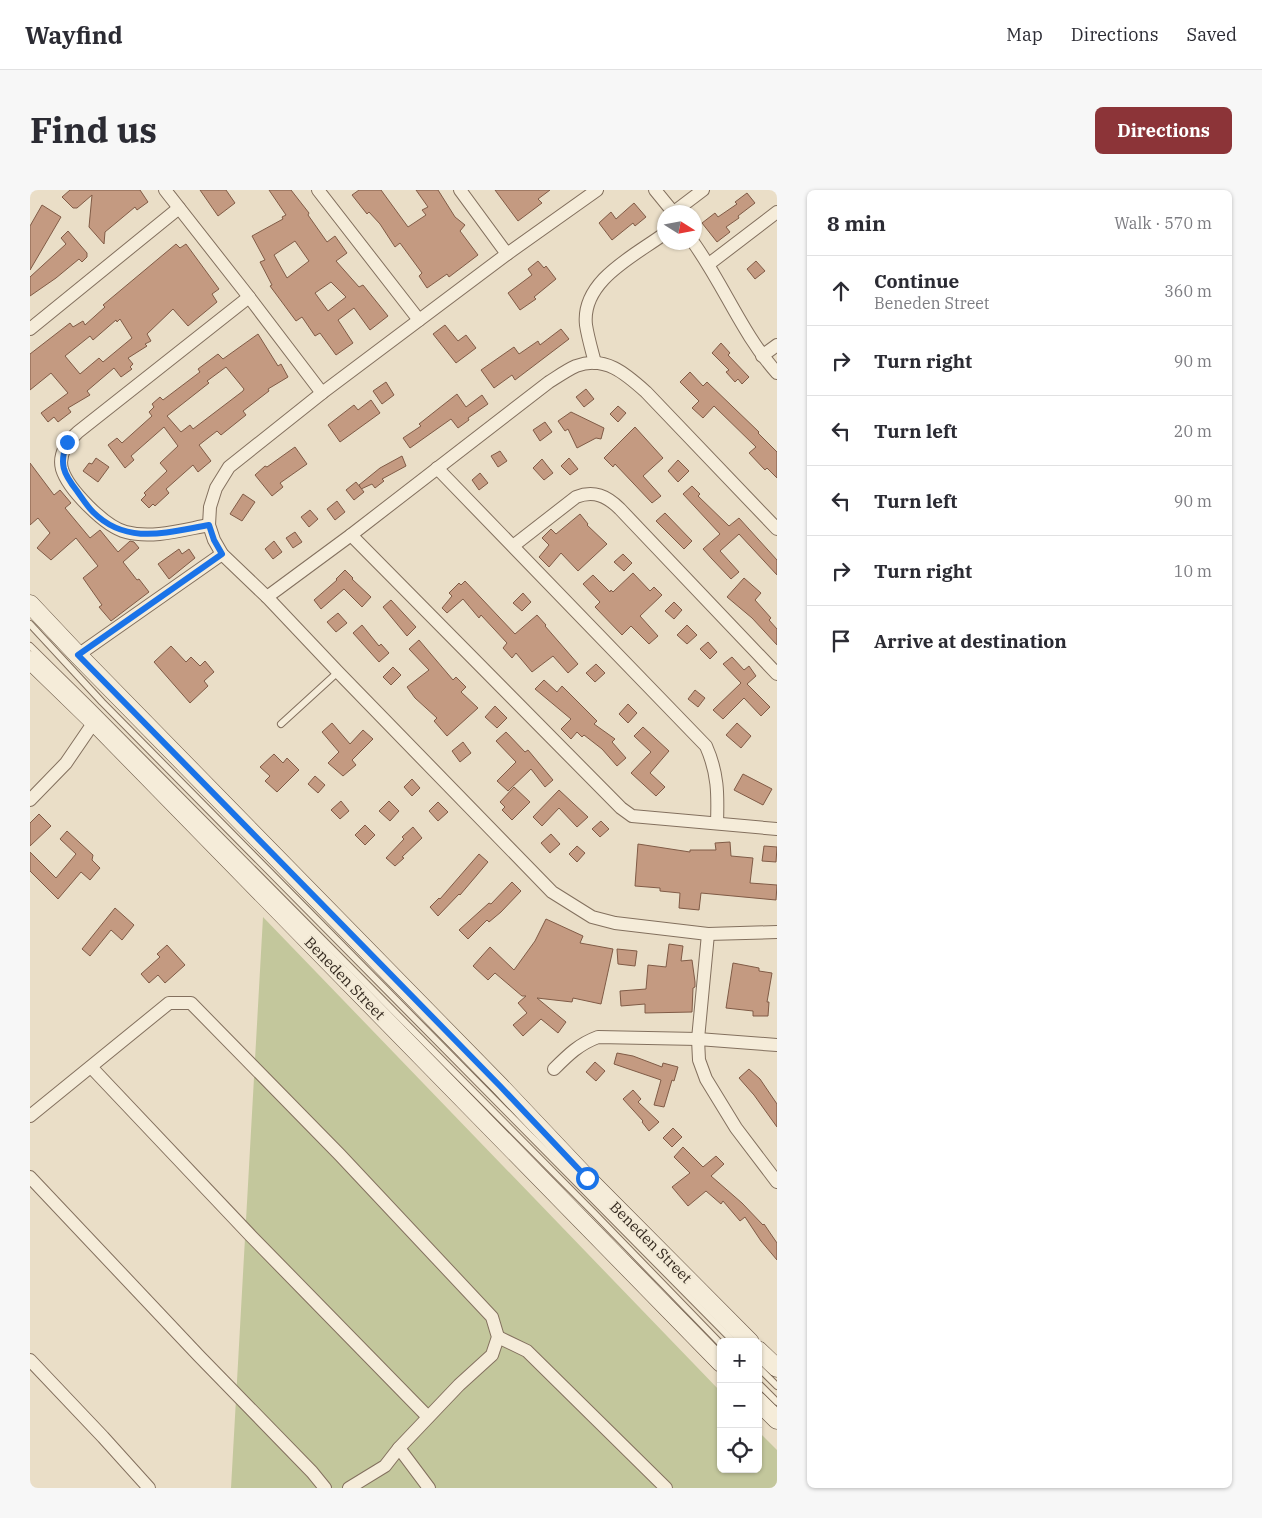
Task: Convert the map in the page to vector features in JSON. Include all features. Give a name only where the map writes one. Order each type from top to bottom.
[{"type":"main road","name":"Beneden Street","points":[[30,604],[587,1178],[746,1338]]},
{"type":"main road","name":"Beneden Street","points":[[30,660],[94,722],[717,1359]]},
{"type":"main road","points":[[762,1354],[777,1368]]},
{"type":"main road","points":[[762,1405],[777,1420]]},
{"type":"street","points":[[165,190],[322,393]]},
{"type":"street","points":[[318,190],[419,320]]},
{"type":"street","points":[[460,190],[507,254]]},
{"type":"street","points":[[597,190],[507,254],[322,393],[229,467],[216,488],[210,507],[209,525],[214,540],[222,554],[267,596],[338,672],[552,892],[592,917],[615,923],[708,934],[777,932]]},
{"type":"street","points":[[655,190],[668,205]]},
{"type":"street","points":[[683,205],[703,190]]},
{"type":"street","points":[[30,329],[178,208]]},
{"type":"street","points":[[709,264],[777,212]]},
{"type":"street","points":[[595,363],[586,324],[590,297],[606,276],[657,239]]},
{"type":"street","points":[[699,250],[709,264],[747,335],[777,373]]},
{"type":"street","points":[[209,525],[153,534],[125,532],[114,527],[93,512],[70,482],[62,468],[63,453],[67,442],[78,432],[249,297]]},
{"type":"street","points":[[762,356],[777,345]]},
{"type":"street","points":[[267,596],[351,535],[548,382],[575,367],[595,363],[611,366],[626,374],[646,392],[777,529]]},
{"type":"street","points":[[437,468],[706,746],[714,764],[718,793],[717,823]]},
{"type":"street","points":[[513,546],[576,497],[585,493],[599,494],[610,500],[620,509],[777,674]]},
{"type":"street","points":[[351,535],[621,808],[632,816],[777,829]]},
{"type":"street","points":[[78,655],[222,554]]},
{"type":"street","points":[[30,800],[66,763],[94,722]]},
{"type":"street","points":[[708,934],[698,1039],[699,1060],[706,1078],[736,1128],[777,1182]]},
{"type":"street","points":[[30,1116],[169,1003],[191,1003],[340,1155],[492,1317],[498,1337],[492,1355],[428,1417],[385,1466],[349,1488]]},
{"type":"street","points":[[554,1069],[575,1049],[587,1041],[598,1037],[698,1039],[777,1045]]},
{"type":"street","points":[[91,1066],[251,1236],[428,1417]]},
{"type":"street","points":[[30,1177],[192,1349],[312,1472],[325,1488]]},
{"type":"street","points":[[498,1337],[527,1351],[666,1488]]},
{"type":"street","points":[[30,1360],[149,1488]]},
{"type":"street","points":[[399,1448],[429,1488]]},
{"type":"lane","points":[[30,624],[102,702],[730,1338]]},
{"type":"lane","points":[[30,646],[92,706],[717,1340]]},
{"type":"lane","points":[[282,724],[338,672]]},
{"type":"lane","points":[[762,1371],[777,1386]]},
{"type":"lane","points":[[762,1387],[777,1402]]},
{"type":"green space","points":[[263,917],[717,1388],[717,1473],[762,1473],[762,1435],[777,1450],[777,1488],[231,1488]]},
{"type":"building","points":[[70,190],[140,190],[148,202],[137,210],[135,207],[105,232],[104,244],[89,227],[92,195],[77,208],[73,208],[62,197]]},
{"type":"building","points":[[200,190],[226,190],[235,203],[218,216]]},
{"type":"building","points":[[269,190],[291,190],[309,213],[308,215],[327,242],[335,236],[347,253],[336,261],[359,287],[363,285],[388,316],[370,330],[354,308],[338,320],[353,343],[336,355],[320,333],[315,336],[302,317],[296,321],[270,286],[272,285],[260,262],[265,260],[252,236],[283,219],[282,217],[286,215]],"holes":[[[295,241],[309,261],[287,278],[274,255]],[[331,282],[346,297],[328,311],[315,293]]]},
{"type":"building","points":[[359,190],[381,190],[408,227],[426,215],[422,210],[428,207],[416,190],[438,190],[455,217],[465,225],[460,231],[478,255],[449,277],[447,274],[427,288],[419,276],[422,273],[400,243],[395,247],[380,224],[369,212],[367,214],[352,195]]},
{"type":"building","points":[[495,190],[550,190],[538,199],[542,203],[518,221]]},
{"type":"building","points":[[747,193],[755,203],[726,227],[730,232],[717,242],[702,223],[715,213],[718,217],[737,204],[735,202]]},
{"type":"building","points":[[634,203],[646,217],[635,226],[633,223],[612,240],[599,223],[611,212],[616,219]]},
{"type":"building","points":[[42,205],[61,217],[30,270],[30,226]]},
{"type":"building","points":[[68,231],[87,253],[87,257],[82,262],[79,259],[30,296],[30,277],[66,244],[61,238]]},
{"type":"building","points":[[176,244],[180,248],[186,244],[219,289],[212,294],[217,302],[188,326],[173,309],[147,334],[151,341],[145,344],[147,346],[128,358],[133,364],[130,367],[132,369],[121,377],[114,368],[87,391],[90,395],[68,408],[71,412],[58,422],[54,417],[48,422],[41,413],[68,393],[51,373],[30,390],[30,354],[70,323],[73,327],[83,321],[85,325],[105,307],[103,305]],"holes":[[[120,319],[132,338],[103,362],[99,358],[80,374],[65,356],[90,336],[93,340],[116,320],[117,322]]]},
{"type":"building","points":[[538,261],[544,268],[546,266],[556,279],[534,297],[536,299],[520,310],[508,293],[532,275],[528,269]]},
{"type":"building","points":[[756,261],[765,271],[755,279],[747,269]]},
{"type":"building","points":[[445,325],[458,341],[466,335],[476,348],[456,363],[433,334]]},
{"type":"building","points":[[561,329],[569,339],[515,380],[512,375],[494,388],[481,370],[514,347],[519,354],[538,341],[540,345]]},
{"type":"building","points":[[258,334],[278,366],[281,364],[288,377],[268,389],[269,391],[243,411],[246,415],[221,435],[217,431],[199,445],[211,461],[198,472],[193,465],[166,489],[169,493],[155,506],[153,504],[149,508],[141,500],[146,495],[144,493],[167,471],[160,463],[178,446],[164,427],[131,456],[134,460],[125,468],[108,445],[117,438],[122,443],[152,416],[149,412],[154,407],[152,404],[160,397],[163,400],[200,372],[198,369],[218,354],[223,359]],"holes":[[[226,367],[244,389],[193,429],[190,425],[181,432],[167,416]]]},
{"type":"building","points":[[721,343],[730,353],[728,355],[749,377],[742,384],[738,379],[735,382],[726,372],[729,370],[712,353]]},
{"type":"building","points":[[690,372],[703,386],[707,382],[777,452],[777,478],[767,468],[765,470],[749,453],[756,447],[714,406],[703,418],[692,408],[699,401],[680,382]]},
{"type":"building","points":[[386,382],[394,395],[382,404],[373,391]]},
{"type":"building","points":[[586,389],[594,399],[584,407],[576,397]]},
{"type":"building","points":[[457,394],[466,407],[482,395],[488,404],[468,418],[469,420],[458,428],[451,419],[410,448],[403,438],[421,426],[419,424]]},
{"type":"building","points":[[371,400],[380,413],[340,442],[328,425],[354,405],[358,410]]},
{"type":"building","points":[[618,406],[626,413],[618,422],[610,414]]},
{"type":"building","points":[[571,412],[604,428],[601,439],[596,438],[577,448],[568,429],[565,431],[558,421]]},
{"type":"building","points":[[545,422],[552,432],[540,441],[533,430]]},
{"type":"building","points":[[635,427],[663,458],[643,476],[661,496],[652,503],[615,464],[613,467],[604,458]]},
{"type":"building","points":[[295,447],[307,464],[280,483],[283,487],[272,496],[255,475],[265,466],[267,467]]},
{"type":"building","points":[[500,451],[507,461],[498,467],[491,456]]},
{"type":"building","points":[[402,456],[406,466],[382,479],[384,481],[375,488],[372,484],[361,489],[359,485],[380,468]]},
{"type":"building","points":[[96,458],[109,467],[98,482],[83,471]]},
{"type":"building","points":[[569,458],[578,469],[570,475],[561,466]]},
{"type":"building","points":[[542,459],[553,473],[544,480],[533,468]]},
{"type":"building","points":[[678,460],[689,471],[678,482],[668,471]]},
{"type":"building","points":[[30,463],[54,495],[60,490],[71,503],[65,508],[90,538],[100,530],[118,552],[130,541],[134,542],[139,548],[123,562],[149,592],[111,621],[99,607],[102,605],[83,578],[98,566],[76,538],[51,560],[37,548],[50,533],[38,518],[30,525]]},
{"type":"building","points":[[480,473],[488,483],[479,490],[472,480]]},
{"type":"building","points":[[356,482],[364,492],[354,500],[346,490]]},
{"type":"building","points":[[692,486],[700,494],[698,496],[729,526],[739,518],[777,560],[777,575],[739,534],[720,551],[739,572],[731,579],[703,549],[720,534],[683,494]]},
{"type":"building","points":[[243,494],[255,502],[242,521],[230,514]]},
{"type":"building","points":[[337,501],[345,512],[335,520],[327,509]]},
{"type":"building","points":[[310,510],[318,519],[309,527],[301,517]]},
{"type":"building","points":[[665,513],[692,541],[684,549],[656,521]]},
{"type":"building","points":[[580,514],[587,525],[607,544],[578,571],[561,553],[549,567],[539,557],[549,545],[542,538],[551,529],[556,534]]},
{"type":"building","points":[[295,532],[302,542],[293,548],[286,538]]},
{"type":"building","points":[[274,541],[282,552],[273,559],[265,549]]},
{"type":"building","points":[[179,549],[182,554],[189,549],[195,558],[169,579],[158,564]]},
{"type":"building","points":[[623,554],[632,563],[624,571],[614,562]]},
{"type":"building","points":[[345,570],[371,597],[362,607],[344,589],[321,609],[314,600],[337,580]]},
{"type":"building","points":[[633,573],[650,591],[654,587],[662,595],[640,616],[658,636],[649,644],[631,626],[622,635],[595,607],[600,602],[583,584],[593,575],[610,592],[611,590],[613,592]]},
{"type":"building","points":[[744,578],[761,593],[755,600],[771,618],[769,620],[777,629],[777,645],[752,618],[727,597]]},
{"type":"building","points":[[465,581],[515,634],[537,615],[578,664],[568,673],[553,656],[532,672],[516,653],[512,658],[503,648],[507,643],[481,615],[479,618],[463,599],[447,613],[442,608],[452,596],[449,593],[459,583],[461,585]]},
{"type":"building","points":[[523,593],[531,602],[522,611],[513,603]]},
{"type":"building","points":[[391,600],[416,627],[407,636],[383,607]]},
{"type":"building","points":[[674,602],[682,610],[674,619],[665,611]]},
{"type":"building","points":[[338,613],[347,623],[336,632],[327,622]]},
{"type":"building","points":[[362,625],[379,646],[381,644],[389,653],[379,662],[353,633]]},
{"type":"building","points":[[687,625],[697,635],[687,644],[677,635]]},
{"type":"building","points":[[419,640],[453,680],[456,677],[466,687],[461,692],[478,708],[447,736],[434,721],[437,718],[415,698],[407,687],[429,670],[409,649]]},
{"type":"building","points":[[708,642],[717,652],[710,659],[700,649]]},
{"type":"building","points":[[171,646],[186,662],[191,657],[200,666],[205,661],[214,672],[204,681],[208,686],[190,703],[154,662]]},
{"type":"building","points":[[732,657],[744,670],[749,666],[756,676],[747,684],[770,707],[761,716],[744,698],[723,719],[713,710],[741,683],[723,664]]},
{"type":"building","points":[[596,664],[605,673],[595,682],[586,673]]},
{"type":"building","points":[[393,667],[401,675],[391,685],[383,677]]},
{"type":"building","points":[[544,680],[557,692],[562,686],[597,721],[594,724],[615,739],[612,742],[626,758],[617,766],[602,749],[584,735],[582,737],[577,732],[571,739],[561,729],[571,719],[535,689]]},
{"type":"building","points":[[695,690],[705,698],[698,707],[688,699]]},
{"type":"building","points":[[628,704],[637,713],[628,723],[619,714]]},
{"type":"building","points":[[495,706],[507,718],[497,728],[485,717]]},
{"type":"building","points":[[332,723],[350,744],[363,730],[373,739],[352,760],[356,765],[343,776],[328,763],[339,752],[322,732]]},
{"type":"building","points":[[737,723],[751,736],[741,748],[726,735]]},
{"type":"building","points":[[643,727],[669,751],[650,773],[665,787],[656,796],[631,773],[651,752],[634,736]]},
{"type":"building","points":[[506,732],[525,752],[528,750],[553,780],[545,787],[531,769],[508,791],[497,781],[516,762],[496,741]]},
{"type":"building","points":[[463,742],[471,753],[460,762],[452,751]]},
{"type":"building","points":[[274,754],[283,763],[287,758],[299,770],[277,792],[265,781],[270,776],[260,767]]},
{"type":"building","points":[[743,774],[772,789],[763,805],[734,790]]},
{"type":"building","points":[[315,776],[325,785],[318,793],[308,784]]},
{"type":"building","points":[[412,779],[420,788],[412,796],[404,787]]},
{"type":"building","points":[[514,787],[530,802],[512,820],[502,810],[505,807],[500,802]]},
{"type":"building","points":[[559,790],[588,817],[577,827],[559,808],[542,826],[533,817]]},
{"type":"building","points":[[341,801],[349,811],[340,819],[331,810]]},
{"type":"building","points":[[389,801],[399,811],[390,821],[379,811]]},
{"type":"building","points":[[438,802],[448,812],[438,821],[429,811]]},
{"type":"building","points":[[39,814],[51,826],[30,846],[30,823]]},
{"type":"building","points":[[601,821],[609,829],[600,837],[592,829]]},
{"type":"building","points":[[365,825],[375,835],[365,845],[355,835]]},
{"type":"building","points":[[413,827],[422,838],[395,866],[386,858],[404,839],[402,837]]},
{"type":"building","points":[[67,831],[93,855],[92,860],[100,868],[90,880],[81,872],[58,899],[30,871],[30,852],[56,878],[76,854],[60,839]]},
{"type":"building","points":[[551,834],[560,844],[550,853],[541,843]]},
{"type":"building","points":[[730,842],[731,856],[753,858],[750,883],[777,885],[776,900],[701,893],[699,910],[679,908],[680,893],[660,891],[660,888],[635,886],[638,844],[690,852],[690,850],[716,850],[715,843]]},
{"type":"building","points":[[577,846],[585,853],[577,862],[569,854]]},
{"type":"building","points":[[764,846],[777,847],[776,862],[762,861]]},
{"type":"building","points":[[479,854],[488,862],[460,895],[438,916],[430,907],[440,899]]},
{"type":"building","points":[[512,882],[521,891],[501,912],[489,922],[487,920],[468,939],[459,930],[489,903],[491,904]]},
{"type":"building","points":[[115,908],[134,925],[122,940],[111,930],[90,956],[82,949]]},
{"type":"building","points":[[546,919],[583,936],[580,943],[613,949],[601,1004],[573,998],[572,1002],[537,998],[566,1022],[558,1033],[541,1019],[523,1036],[513,1025],[527,1013],[518,1003],[526,996],[522,996],[495,973],[488,980],[473,966],[490,947],[514,970],[535,941]]},
{"type":"building","points":[[669,944],[683,946],[681,961],[692,960],[695,987],[693,988],[692,1012],[645,1013],[645,1004],[621,1006],[620,991],[646,989],[648,965],[666,967]]},
{"type":"building","points":[[167,945],[185,965],[165,983],[158,975],[149,983],[141,974],[160,957],[157,954]]},
{"type":"building","points":[[617,949],[637,951],[635,966],[618,964]]},
{"type":"building","points":[[733,963],[759,968],[759,971],[772,973],[767,1002],[769,1002],[768,1016],[753,1016],[753,1011],[726,1008]]},
{"type":"building","points":[[617,1053],[633,1056],[662,1067],[663,1063],[678,1067],[664,1107],[654,1105],[661,1080],[614,1064]]},
{"type":"building","points":[[595,1062],[605,1071],[596,1081],[586,1072]]},
{"type":"building","points":[[749,1069],[760,1079],[777,1104],[777,1127],[739,1078]]},
{"type":"building","points":[[633,1090],[641,1099],[638,1102],[659,1122],[649,1131],[643,1121],[623,1099]]},
{"type":"building","points":[[673,1128],[682,1137],[672,1147],[663,1138]]},
{"type":"building","points":[[683,1147],[703,1167],[716,1156],[724,1164],[711,1176],[764,1224],[777,1243],[777,1260],[745,1217],[740,1221],[723,1201],[721,1204],[706,1191],[688,1206],[672,1187],[690,1173],[674,1157]]},
{"type":"route","points":[[67,442],[63,453],[62,468],[70,482],[93,512],[105,522],[125,532],[136,534],[153,534],[209,525],[214,540],[222,554],[78,655],[500,1086],[587,1178]]}]
